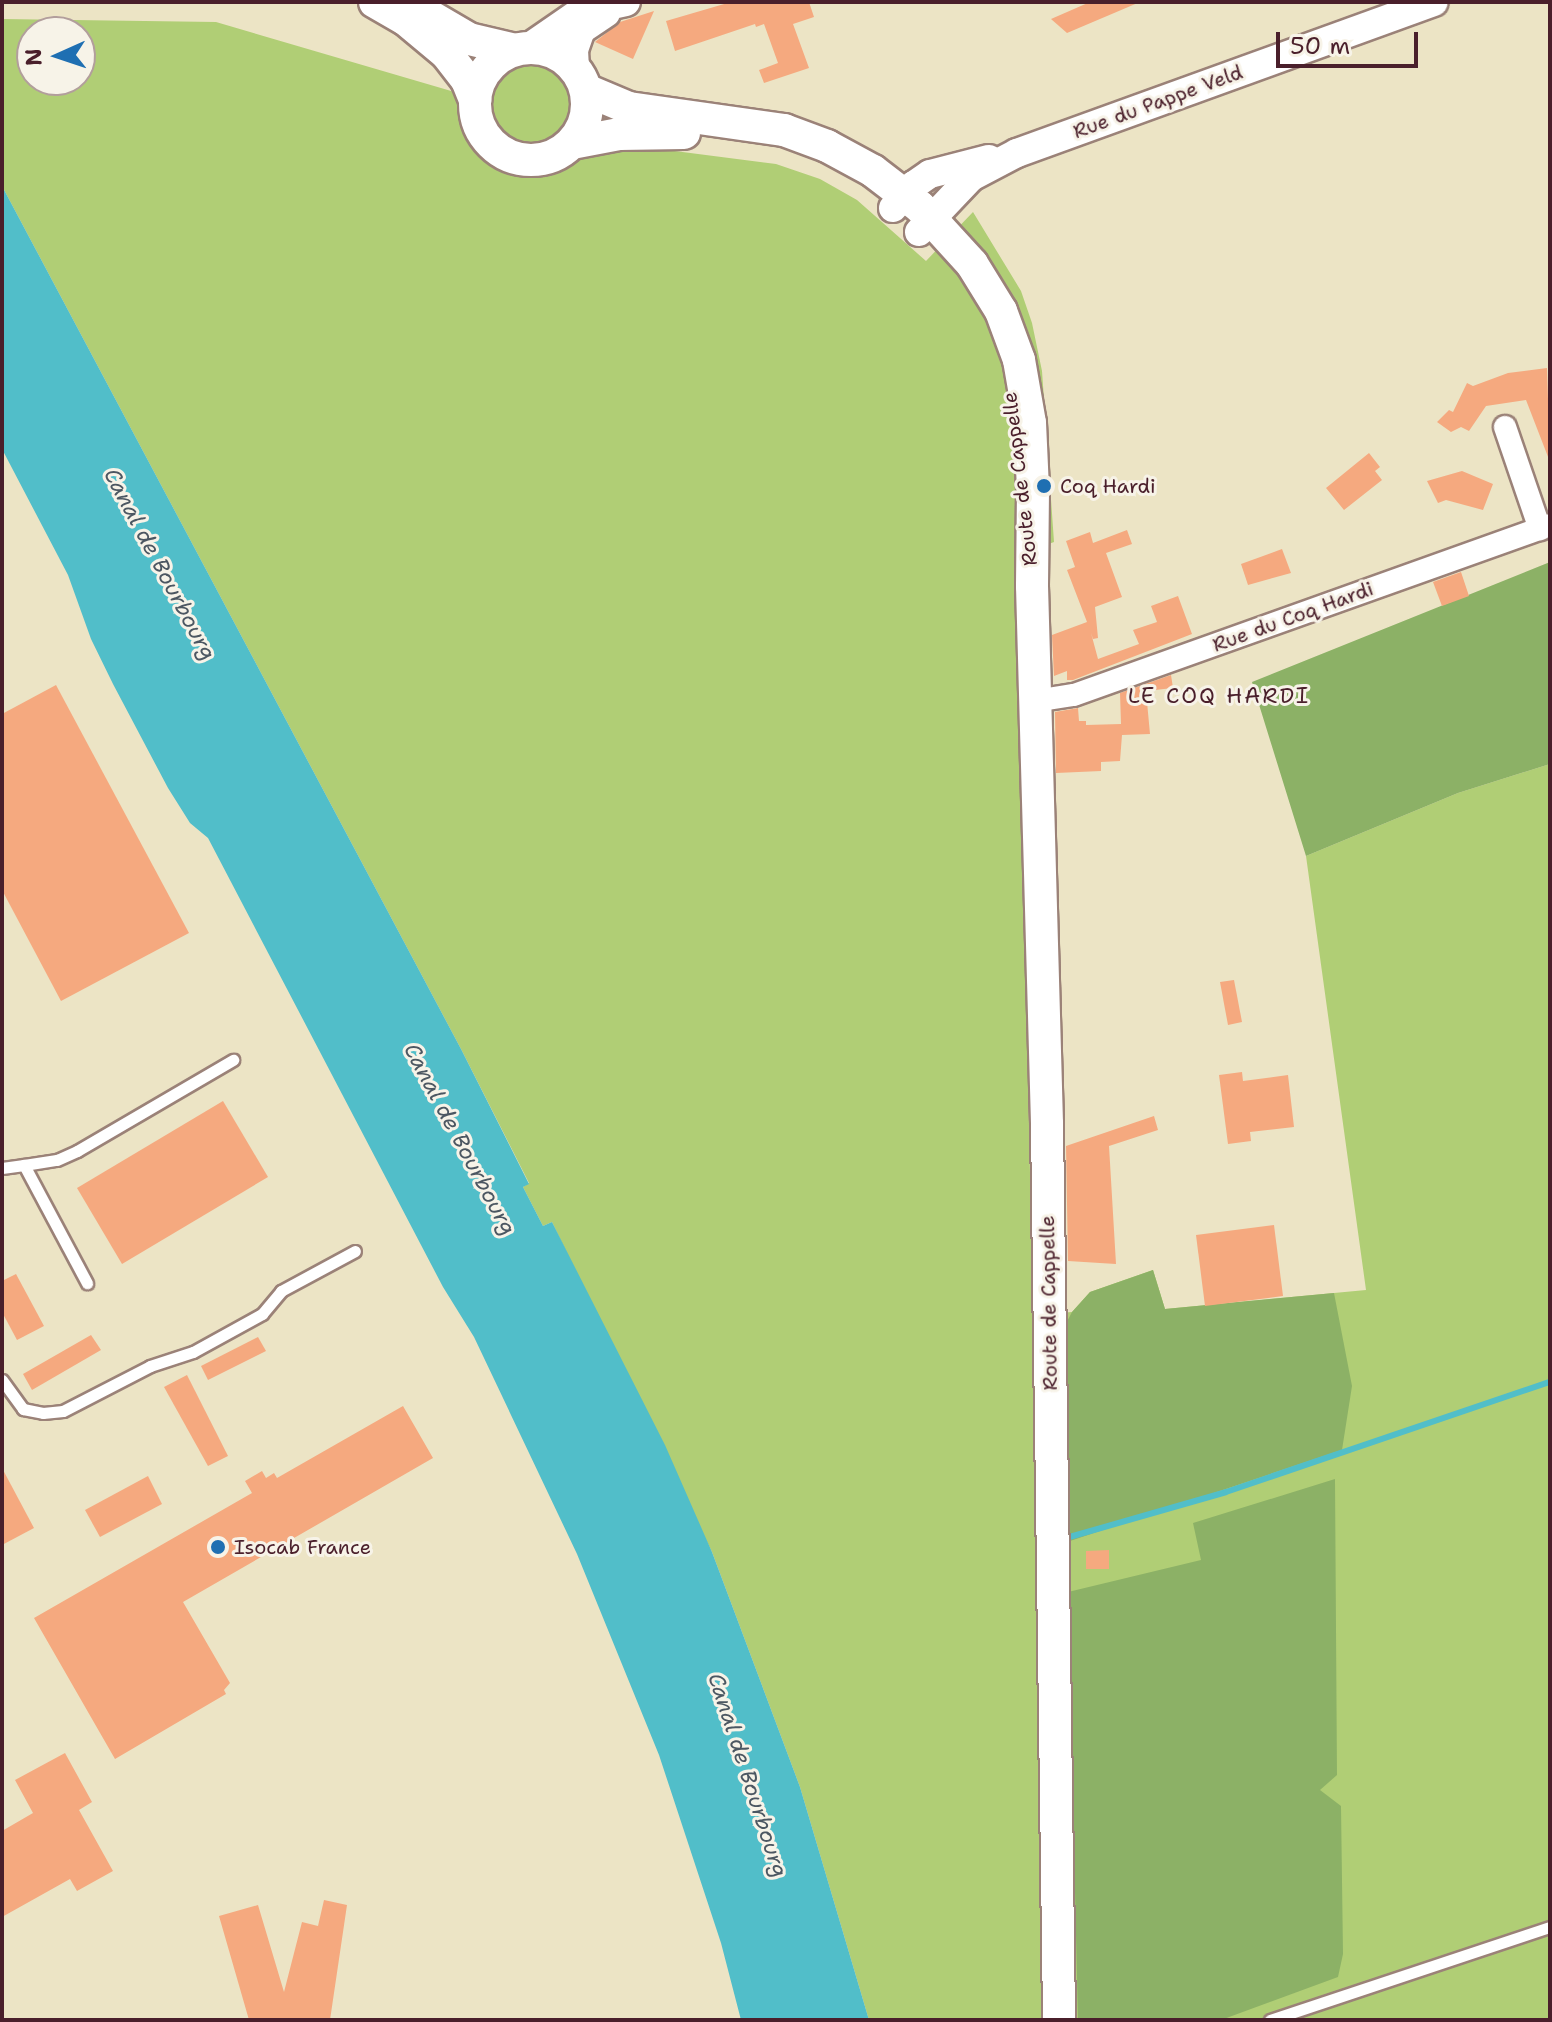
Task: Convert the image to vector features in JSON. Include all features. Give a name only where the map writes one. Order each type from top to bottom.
[{"type":"main road","points":[[375,2],[405,19],[446,53],[467,80],[475,100],[481,131],[494,147],[508,156],[540,160],[559,153],[572,143],[586,118],[580,79]]},
{"type":"main road","points":[[406,2],[463,36],[522,49],[553,52],[580,79],[629,108],[748,122],[794,133],[850,157],[899,201]]},
{"type":"main road","points":[[475,100],[486,70],[522,49]]},
{"type":"main road","points":[[572,143],[649,132],[740,140],[821,164],[899,201]]},
{"type":"main road","name":"Route de Cappelle","points":[[899,201],[925,225],[963,285],[998,328],[1016,415],[1032,586],[1047,1124],[1059,2020]]},
{"type":"street","points":[[522,49],[580,12],[627,2]]},
{"type":"street","points":[[580,79],[575,44],[584,26],[627,2]]},
{"type":"street","name":"Rue du Pappe Veld","points":[[899,201],[937,171],[1017,153],[1433,2]]},
{"type":"street","name":"Rue du Pappe Veld","points":[[925,225],[971,177],[1017,153]]},
{"type":"street","points":[[1505,427],[1545,527]]},
{"type":"street","name":"Rue du Coq Hardi","points":[[1035,701],[1074,695],[1545,527]]},
{"type":"lane","points":[[2,1168],[57,1160],[77,1151],[233,1060]]},
{"type":"lane","points":[[24,1165],[87,1283]]},
{"type":"lane","points":[[2,1380],[23,1409],[43,1413],[63,1411],[150,1366],[193,1352],[262,1314],[281,1291],[355,1251]]},
{"type":"lane","points":[[1270,2020],[1550,1927]]},
{"type":"green space","points":[[2,19],[16,19],[16,96],[96,96],[96,20],[216,22],[458,93],[465,133],[477,152],[489,163],[520,177],[539,177],[560,171],[592,152],[667,150],[776,164],[820,179],[857,200],[926,261],[973,212],[1021,291],[1032,323],[1042,371],[1054,542],[1017,556],[1033,1315],[1072,1312],[1090,1292],[1153,1270],[1165,1309],[1366,1290],[1306,856],[1458,793],[1550,764],[1550,2020],[869,2020],[800,1787],[712,1552],[552,1222],[543,1226],[523,1187],[529,1183],[461,1049],[2,186]]},
{"type":"green space","points":[[523,63],[539,63],[555,70],[566,81],[573,105],[570,121],[561,135],[539,147],[523,147],[507,140],[496,129],[489,113],[489,97],[496,81],[507,70]]},
{"type":"green space","points":[[1550,562],[1550,764],[1458,793],[1306,856],[1252,682]]},
{"type":"green space","points":[[1153,1270],[1165,1309],[1334,1293],[1352,1386],[1342,1450],[1067,1542],[1060,1335],[1072,1312],[1090,1292]]},
{"type":"green space","points":[[1335,1479],[1337,1775],[1320,1790],[1341,1806],[1343,1954],[1338,1977],[1221,2020],[1078,2020],[1068,1592],[1201,1560],[1193,1523]]},
{"type":"water","name":"Canal de Bourbourg","points":[[2,186],[461,1049],[529,1184],[523,1187],[543,1226],[552,1222],[665,1445],[712,1552],[800,1787],[869,2020],[741,2020],[721,1943],[659,1755],[577,1554],[474,1337],[443,1287],[208,838],[190,823],[168,788],[113,684],[91,639],[68,575],[2,449]]},
{"type":"building","points":[[731,2],[809,2],[814,17],[793,24],[809,68],[764,83],[759,70],[778,63],[764,24],[756,27],[755,24],[675,51],[666,21]]},
{"type":"building","points":[[1090,2],[1140,2],[1067,33],[1051,19]]},
{"type":"building","points":[[654,11],[633,59],[595,42],[620,22]]},
{"type":"building","points":[[1547,368],[1550,462],[1526,400],[1486,406],[1469,431],[1461,427],[1451,432],[1437,422],[1449,410],[1453,412],[1467,383],[1473,386],[1508,373]]},
{"type":"building","points":[[1369,453],[1380,467],[1375,471],[1382,480],[1344,510],[1326,488]]},
{"type":"building","points":[[1462,471],[1493,484],[1483,510],[1446,500],[1438,503],[1427,481]]},
{"type":"building","points":[[1127,530],[1132,544],[1106,553],[1122,597],[1095,607],[1098,638],[1093,639],[1091,633],[1098,659],[1139,644],[1133,630],[1157,622],[1151,606],[1178,596],[1192,634],[1073,680],[1067,680],[1067,671],[1054,676],[1052,635],[1087,622],[1067,570],[1075,567],[1066,541],[1090,532],[1093,543]]},
{"type":"building","points":[[1282,549],[1291,573],[1248,585],[1241,564]]},
{"type":"building","points":[[1461,572],[1469,596],[1442,606],[1433,582]]},
{"type":"building","points":[[1171,675],[1173,688],[1146,691],[1150,734],[1122,735],[1120,761],[1101,762],[1101,771],[1056,773],[1055,712],[1078,708],[1079,721],[1086,721],[1086,725],[1121,724],[1120,693]]},
{"type":"building","points":[[56,685],[189,933],[61,1001],[2,890],[2,714]]},
{"type":"building","points":[[1234,980],[1242,1022],[1228,1025],[1220,982]]},
{"type":"building","points":[[1242,1072],[1243,1081],[1288,1075],[1294,1127],[1250,1132],[1251,1141],[1228,1144],[1219,1075]]},
{"type":"building","points":[[223,1101],[268,1177],[122,1264],[77,1188]]},
{"type":"building","points":[[1154,1116],[1158,1130],[1109,1146],[1116,1264],[1068,1261],[1066,1146]]},
{"type":"building","points":[[1274,1225],[1283,1296],[1205,1306],[1196,1235]]},
{"type":"building","points":[[16,1274],[44,1326],[17,1340],[2,1312],[2,1281]]},
{"type":"building","points":[[91,1335],[101,1350],[32,1390],[23,1374]]},
{"type":"building","points":[[258,1337],[266,1351],[208,1380],[201,1366]]},
{"type":"building","points":[[187,1375],[228,1456],[208,1466],[164,1387]]},
{"type":"building","name":"Isocab France","points":[[403,1406],[433,1458],[183,1602],[230,1683],[224,1690],[226,1694],[115,1759],[34,1618],[252,1493],[245,1481],[262,1471],[266,1478],[274,1473],[277,1478]]},
{"type":"building","points":[[2,1468],[34,1528],[2,1545]]},
{"type":"building","points":[[148,1476],[162,1504],[100,1537],[85,1510]]},
{"type":"building","points":[[1109,1550],[1109,1569],[1086,1569],[1086,1551]]},
{"type":"building","points":[[65,1753],[92,1802],[79,1810],[113,1871],[77,1891],[70,1879],[2,1917],[2,1831],[33,1813],[15,1780]]},
{"type":"building","points":[[324,1900],[347,1905],[330,2020],[249,2020],[219,1916],[258,1905],[284,1992],[302,1922],[318,1926]]},
{"type":"waterway","points":[[1066,1538],[1226,1492],[1550,1382]]},
{"type":"place","name":"Coq Hardi","points":[[1044,486]]},
{"type":"place","name":"Isocab France","points":[[218,1547]]},
{"type":"district","name":"LE COQ HARDI","points":[[1219,696]]}]
